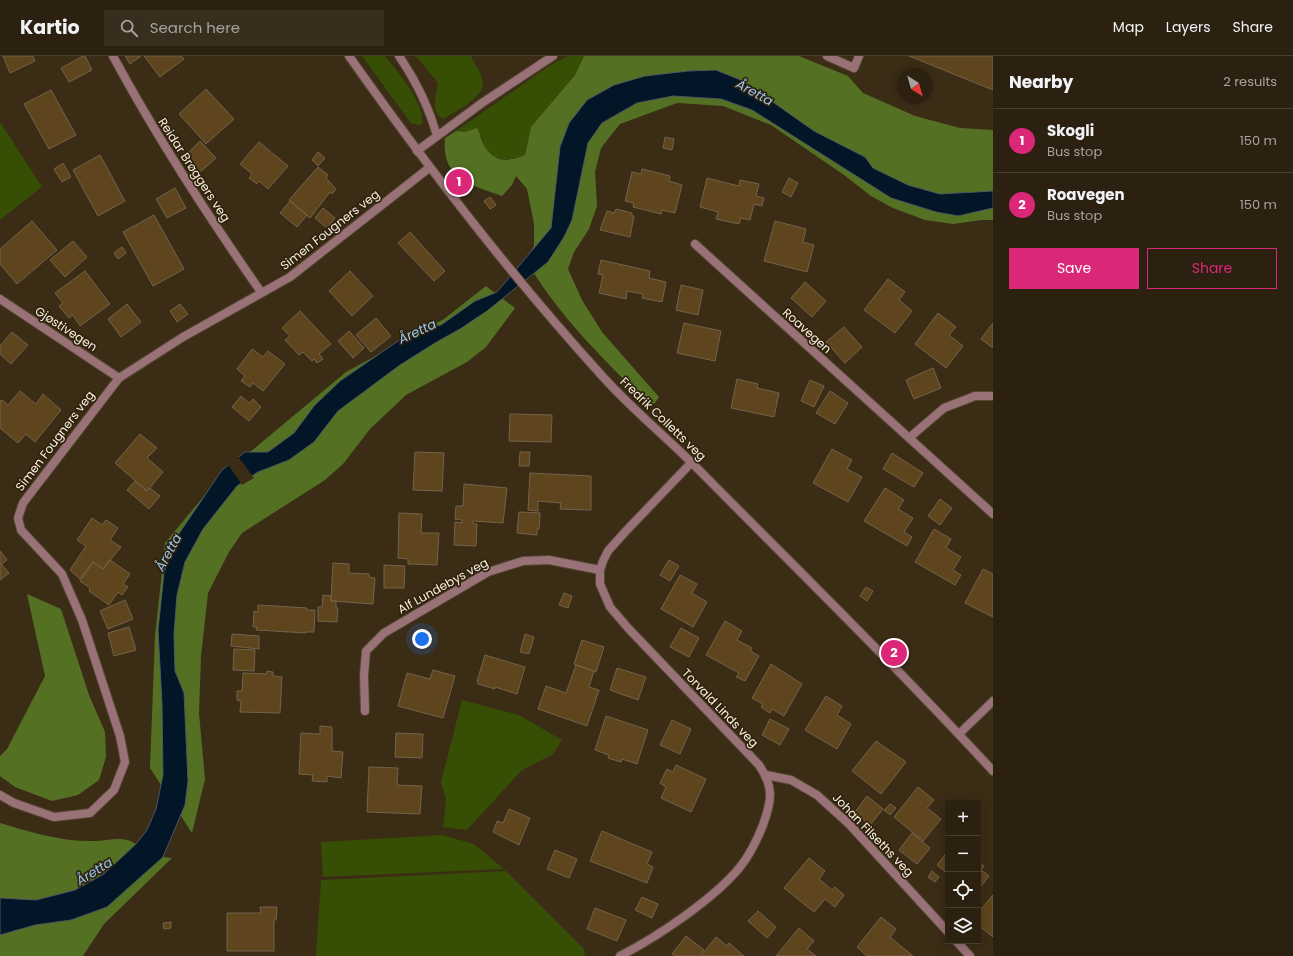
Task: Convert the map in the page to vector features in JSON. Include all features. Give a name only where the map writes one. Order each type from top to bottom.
[{"type":"street","name":"Reidar Brøggers veg","points":[[113,56],[156,132],[232,250],[262,292]]},
{"type":"street","name":"Fredrik Colletts veg","points":[[349,56],[429,168],[483,235],[606,380],[691,463],[959,734],[993,771]]},
{"type":"street","points":[[399,56],[410,72],[431,115],[437,136]]},
{"type":"street","points":[[417,151],[540,63],[553,56]]},
{"type":"street","points":[[827,56],[854,68],[859,56]]},
{"type":"street","name":"Simen Fougners veg","points":[[0,795],[14,803],[54,817],[90,813],[114,790],[125,762],[120,736],[82,620],[62,574],[21,530],[18,518],[23,503],[119,378],[176,341],[262,292],[290,278],[429,168]]},
{"type":"street","name":"Roavegen","points":[[695,244],[993,514]]},
{"type":"street","name":"Gjøstivegen","points":[[0,299],[119,378]]},
{"type":"street","points":[[909,438],[944,408],[975,396],[993,396]]},
{"type":"street","name":"Torvald Linds veg","points":[[620,956],[640,946],[723,886],[740,867],[757,841],[770,801],[770,788],[766,775],[759,765],[643,644],[610,607],[600,584],[600,570],[608,551],[691,463]]},
{"type":"street","name":"Alf Lundebys veg","points":[[365,711],[364,676],[366,651],[384,633],[488,572],[524,561],[549,560],[600,570]]},
{"type":"street","points":[[959,734],[993,701]]},
{"type":"street","name":"Johan Filseths veg","points":[[766,775],[791,780],[817,794],[849,824],[945,929]]},
{"type":"street","points":[[959,944],[970,956]]},
{"type":"green space","points":[[362,56],[385,56],[410,88],[415,97],[422,115],[422,124],[418,125],[411,123]]},
{"type":"green space","points":[[416,56],[471,56],[480,72],[483,82],[479,94],[468,104],[443,119],[436,112],[435,108],[438,83]]},
{"type":"green space","points":[[568,56],[584,56],[575,75],[531,127],[525,155],[511,159],[498,158],[488,151],[484,145],[482,137],[456,131],[549,66]]},
{"type":"green space","points":[[584,56],[799,56],[848,76],[863,93],[915,116],[960,128],[993,130],[993,220],[953,224],[925,220],[893,208],[871,196],[844,175],[771,125],[723,106],[677,103],[620,124],[601,148],[595,172],[597,206],[589,229],[574,252],[568,269],[582,300],[602,332],[659,397],[652,407],[584,338],[553,300],[526,260],[534,246],[534,224],[527,189],[516,176],[512,185],[502,196],[469,184],[453,171],[448,163],[445,152],[445,138],[456,131],[465,132],[477,128],[488,151],[497,158],[507,160],[525,155],[531,127],[575,75]]},
{"type":"green space","points":[[0,122],[42,187],[0,220]]},
{"type":"green space","points":[[486,286],[515,308],[486,347],[467,362],[406,395],[370,429],[343,464],[325,480],[242,533],[229,552],[208,593],[201,656],[199,713],[205,779],[192,833],[150,768],[155,636],[165,543],[219,478],[346,372],[444,319]]},
{"type":"green space","points":[[27,594],[61,609],[89,695],[105,732],[106,757],[99,780],[78,795],[52,801],[15,787],[0,776],[0,756],[7,749],[45,676]]},
{"type":"green space","points":[[462,700],[519,715],[562,740],[553,754],[521,771],[467,830],[443,827],[446,800],[441,782]]},
{"type":"green space","points":[[0,823],[35,833],[70,840],[100,841],[121,839],[131,841],[136,844],[113,865],[80,888],[53,897],[37,900],[0,898]]},
{"type":"green space","points":[[442,835],[474,844],[504,869],[323,877],[321,842]]},
{"type":"green space","points":[[163,857],[172,858],[104,924],[83,956],[0,956],[0,935],[35,925],[71,920],[107,907]]},
{"type":"green space","points":[[506,871],[584,949],[585,956],[316,956],[321,880]]},
{"type":"water","name":"Åretta","points":[[716,70],[743,81],[814,131],[865,157],[873,168],[908,185],[940,194],[993,191],[993,208],[958,216],[936,212],[891,198],[752,110],[721,99],[673,96],[637,103],[602,123],[588,143],[572,220],[564,237],[548,262],[487,311],[400,365],[338,411],[314,442],[289,460],[258,472],[237,486],[203,529],[185,562],[177,595],[174,633],[175,671],[184,693],[188,781],[185,805],[163,857],[107,907],[71,920],[35,925],[0,935],[0,898],[36,900],[75,890],[104,874],[136,844],[147,830],[156,809],[163,775],[162,703],[158,630],[164,573],[172,544],[222,470],[245,452],[268,452],[294,433],[314,406],[340,381],[414,330],[441,325],[475,301],[497,292],[551,228],[560,147],[569,123],[587,100],[614,85],[645,76],[688,71]]},
{"type":"pier","points":[[237,455],[254,478],[242,485],[227,463]]},
{"type":"building","points":[[3,56],[33,56],[35,61],[10,73]]},
{"type":"building","points":[[85,56],[92,70],[69,82],[61,68]]},
{"type":"building","points":[[125,56],[141,56],[130,64]]},
{"type":"building","points":[[144,56],[181,56],[184,59],[160,77]]},
{"type":"building","points":[[909,56],[993,56],[993,90]]},
{"type":"building","points":[[206,89],[234,119],[206,144],[179,114]]},
{"type":"building","points":[[51,90],[76,135],[49,149],[24,104]]},
{"type":"building","points":[[665,137],[674,139],[672,150],[663,148]]},
{"type":"building","points":[[200,141],[216,158],[199,173],[184,157]]},
{"type":"building","points":[[259,142],[288,166],[268,189],[259,181],[257,184],[249,178],[252,174],[240,164]]},
{"type":"building","points":[[318,152],[325,158],[318,166],[312,160]]},
{"type":"building","points":[[100,155],[125,201],[98,216],[73,170]]},
{"type":"building","points":[[63,163],[71,177],[62,182],[54,169]]},
{"type":"building","points":[[318,167],[328,175],[326,178],[336,189],[332,194],[330,192],[310,218],[289,200]]},
{"type":"building","points":[[642,169],[670,176],[669,181],[682,185],[675,213],[662,210],[661,214],[633,207],[634,203],[625,201],[632,172],[641,174]]},
{"type":"building","points":[[707,178],[739,186],[740,180],[759,184],[756,196],[764,198],[762,206],[754,204],[750,220],[741,218],[739,224],[716,219],[718,212],[700,207]]},
{"type":"building","points":[[789,178],[798,183],[791,197],[782,192]]},
{"type":"building","points":[[175,188],[186,208],[167,218],[156,199]]},
{"type":"building","points":[[490,197],[496,205],[490,209],[484,201]]},
{"type":"building","points":[[290,201],[307,215],[297,227],[280,213]]},
{"type":"building","points":[[323,208],[335,218],[327,228],[315,218]]},
{"type":"building","points":[[616,209],[632,213],[632,216],[634,216],[630,237],[600,230],[607,211],[614,213]]},
{"type":"building","points":[[154,215],[184,269],[153,286],[123,232]]},
{"type":"building","points":[[32,221],[57,250],[17,284],[0,264],[0,249]]},
{"type":"building","points":[[775,221],[806,229],[803,242],[814,245],[807,272],[764,261]]},
{"type":"building","points":[[410,232],[445,271],[434,281],[398,243]]},
{"type":"building","points":[[73,241],[87,257],[65,277],[50,260]]},
{"type":"building","points":[[122,247],[126,253],[118,259],[114,253]]},
{"type":"building","points":[[601,260],[650,271],[649,278],[666,282],[662,302],[642,298],[643,294],[627,291],[626,299],[599,293],[603,275],[598,274]]},
{"type":"building","points":[[85,271],[110,304],[80,326],[73,315],[69,318],[59,306],[63,303],[55,293]]},
{"type":"building","points":[[350,271],[373,296],[352,316],[329,291]]},
{"type":"building","points":[[888,279],[905,292],[899,300],[912,311],[895,333],[864,310]]},
{"type":"building","points":[[805,282],[826,301],[812,317],[791,298]]},
{"type":"building","points":[[681,285],[703,290],[698,315],[676,310]]},
{"type":"building","points":[[127,304],[141,322],[121,337],[108,319]]},
{"type":"building","points":[[180,304],[188,314],[177,322],[170,311]]},
{"type":"building","points":[[300,311],[331,344],[319,354],[323,359],[317,363],[314,359],[312,361],[303,352],[299,355],[285,340],[290,336],[282,328]]},
{"type":"building","points":[[938,313],[956,327],[949,335],[963,346],[946,368],[915,344]]},
{"type":"building","points":[[376,318],[391,336],[371,352],[356,335]]},
{"type":"building","points":[[684,323],[721,331],[715,361],[677,353]]},
{"type":"building","points":[[993,323],[993,348],[981,339]]},
{"type":"building","points":[[844,327],[862,347],[845,363],[826,342]]},
{"type":"building","points":[[349,331],[364,348],[353,358],[338,341]]},
{"type":"building","points":[[12,332],[28,345],[11,364],[0,354],[0,346]]},
{"type":"building","points":[[252,349],[263,357],[268,351],[285,364],[263,391],[253,383],[250,387],[241,381],[245,376],[237,369]]},
{"type":"building","points":[[933,368],[941,388],[914,399],[906,380]]},
{"type":"building","points":[[737,379],[758,384],[757,388],[779,393],[774,417],[731,408]]},
{"type":"building","points":[[810,380],[824,386],[814,407],[801,401]]},
{"type":"building","points":[[20,391],[36,404],[43,394],[61,410],[35,442],[26,434],[18,443],[0,428],[0,401],[2,400],[8,405]]},
{"type":"building","points":[[830,391],[848,403],[835,424],[816,413]]},
{"type":"building","points":[[241,396],[249,403],[253,399],[261,407],[249,421],[232,407]]},
{"type":"building","points":[[510,414],[552,415],[551,442],[509,441]]},
{"type":"building","points":[[140,434],[157,448],[147,458],[163,472],[147,491],[115,463]]},
{"type":"building","points":[[832,449],[852,460],[847,469],[862,477],[848,502],[813,483]]},
{"type":"building","points":[[415,452],[444,453],[442,491],[413,490]]},
{"type":"building","points":[[520,452],[530,452],[529,466],[519,466]]},
{"type":"building","points":[[892,453],[923,473],[914,487],[883,469]]},
{"type":"building","points":[[530,473],[591,476],[591,510],[560,509],[561,503],[538,501],[538,511],[528,510]]},
{"type":"building","points":[[135,481],[147,491],[150,488],[160,496],[149,509],[127,490]]},
{"type":"building","points":[[464,484],[507,488],[503,523],[473,521],[473,524],[477,524],[476,546],[454,545],[455,522],[462,523],[462,520],[455,519],[456,506],[463,506]]},
{"type":"building","points":[[885,488],[904,500],[898,509],[913,518],[904,532],[912,537],[907,546],[864,521]]},
{"type":"building","points":[[940,499],[952,508],[940,525],[928,516]]},
{"type":"building","points":[[519,512],[540,513],[537,535],[517,533]]},
{"type":"building","points":[[399,513],[422,514],[421,533],[439,533],[437,565],[408,564],[408,559],[398,558]]},
{"type":"building","points":[[92,518],[102,525],[106,520],[118,528],[110,540],[121,547],[103,569],[93,562],[80,579],[70,570],[86,546],[77,540]]},
{"type":"building","points":[[934,529],[951,539],[946,548],[961,557],[953,570],[961,575],[955,585],[915,562]]},
{"type":"building","points":[[0,551],[7,560],[1,564],[9,573],[0,580]]},
{"type":"building","points":[[110,560],[130,574],[123,584],[128,587],[122,595],[118,592],[109,605],[89,591],[90,588],[80,581],[93,562],[103,569]]},
{"type":"building","points":[[669,560],[679,566],[670,581],[660,575]]},
{"type":"building","points":[[333,563],[349,564],[349,573],[369,574],[369,577],[375,578],[373,604],[331,601]]},
{"type":"building","points":[[384,565],[405,566],[404,588],[384,588]]},
{"type":"building","points":[[983,569],[993,574],[993,617],[965,603]]},
{"type":"building","points":[[680,575],[697,584],[692,593],[707,602],[693,627],[661,609]]},
{"type":"building","points":[[866,587],[873,591],[867,601],[860,596]]},
{"type":"building","points":[[564,593],[572,596],[568,608],[559,605]]},
{"type":"building","points":[[323,595],[331,596],[331,601],[336,601],[336,608],[338,608],[337,622],[318,621],[318,607],[322,607]]},
{"type":"building","points":[[125,600],[133,619],[108,629],[100,611]]},
{"type":"building","points":[[258,605],[307,608],[307,610],[315,610],[314,632],[306,633],[256,630],[257,627],[253,627],[254,611],[258,612]]},
{"type":"building","points":[[725,621],[742,631],[737,640],[752,648],[750,651],[759,656],[745,681],[736,677],[739,673],[706,655]]},
{"type":"building","points":[[129,627],[136,650],[114,656],[108,633]]},
{"type":"building","points":[[681,628],[699,638],[689,657],[670,647]]},
{"type":"building","points":[[232,634],[259,636],[259,649],[231,646]]},
{"type":"building","points":[[525,634],[534,637],[529,654],[520,652]]},
{"type":"building","points":[[582,640],[604,647],[596,672],[574,664]]},
{"type":"building","points":[[234,649],[255,650],[254,671],[233,670]]},
{"type":"building","points":[[485,655],[525,667],[517,694],[495,687],[495,689],[478,684],[477,681]]},
{"type":"building","points":[[771,664],[802,684],[784,716],[772,709],[770,713],[761,707],[763,704],[752,698]]},
{"type":"building","points":[[576,665],[594,671],[589,687],[599,690],[587,726],[538,709],[546,686],[566,693]]},
{"type":"building","points":[[617,668],[646,677],[638,700],[610,690]]},
{"type":"building","points":[[433,670],[455,676],[443,718],[398,706],[407,673],[430,679]]},
{"type":"building","points":[[267,671],[273,672],[273,676],[282,677],[280,713],[240,712],[241,701],[237,700],[237,691],[242,691],[243,673],[266,674]]},
{"type":"building","points":[[826,696],[842,706],[837,715],[851,724],[837,749],[805,730]]},
{"type":"building","points":[[606,716],[648,730],[637,764],[622,759],[621,762],[608,758],[609,755],[595,750]]},
{"type":"building","points":[[770,719],[789,729],[780,745],[762,735]]},
{"type":"building","points":[[672,720],[691,729],[680,754],[660,745]]},
{"type":"building","points":[[320,726],[332,727],[332,751],[343,752],[341,778],[327,776],[327,782],[312,781],[313,775],[299,774],[301,733],[320,734]]},
{"type":"building","points":[[396,733],[423,734],[422,758],[395,757]]},
{"type":"building","points":[[876,741],[906,762],[881,794],[852,771]]},
{"type":"building","points":[[676,765],[706,779],[691,812],[661,798],[666,787],[660,783],[667,769],[673,772]]},
{"type":"building","points":[[369,767],[398,768],[397,785],[422,786],[420,814],[367,812]]},
{"type":"building","points":[[918,787],[934,800],[927,808],[941,819],[923,841],[894,817]]},
{"type":"building","points":[[867,796],[883,809],[870,825],[855,812]]},
{"type":"building","points":[[890,804],[896,808],[890,815],[884,810]]},
{"type":"building","points":[[509,809],[530,818],[519,845],[493,832],[497,821],[503,823]]},
{"type":"building","points":[[602,831],[652,852],[647,864],[653,867],[647,883],[590,861]]},
{"type":"building","points":[[912,833],[930,848],[917,864],[899,850]]},
{"type":"building","points":[[555,850],[577,859],[569,878],[547,869]]},
{"type":"building","points":[[945,855],[945,872],[937,865]]},
{"type":"building","points":[[809,858],[825,871],[819,879],[832,890],[835,887],[844,895],[835,907],[825,899],[814,912],[784,888]]},
{"type":"building","points":[[981,870],[989,876],[981,886]]},
{"type":"building","points":[[932,871],[939,877],[935,882],[928,877]]},
{"type":"building","points":[[993,895],[993,937],[981,927],[981,909]]},
{"type":"building","points":[[642,897],[658,904],[652,918],[635,910]]},
{"type":"building","points":[[260,907],[277,907],[276,920],[274,920],[274,951],[227,951],[227,913],[261,913]]},
{"type":"building","points":[[595,908],[626,920],[617,941],[587,929]]},
{"type":"building","points":[[758,911],[776,927],[767,938],[748,921]]},
{"type":"building","points":[[881,917],[896,929],[890,937],[913,956],[867,956],[857,947]]},
{"type":"building","points":[[171,922],[171,928],[164,929],[163,923]]},
{"type":"building","points":[[799,928],[814,941],[807,949],[816,956],[776,956]]},
{"type":"building","points":[[686,936],[704,950],[699,956],[675,956],[672,954]]},
{"type":"building","points":[[716,937],[727,946],[729,943],[744,956],[701,956]]},
{"type":"place","name":"Skogli","points":[[459,182]]},
{"type":"place","name":"Roavegen","points":[[894,653]]}]
